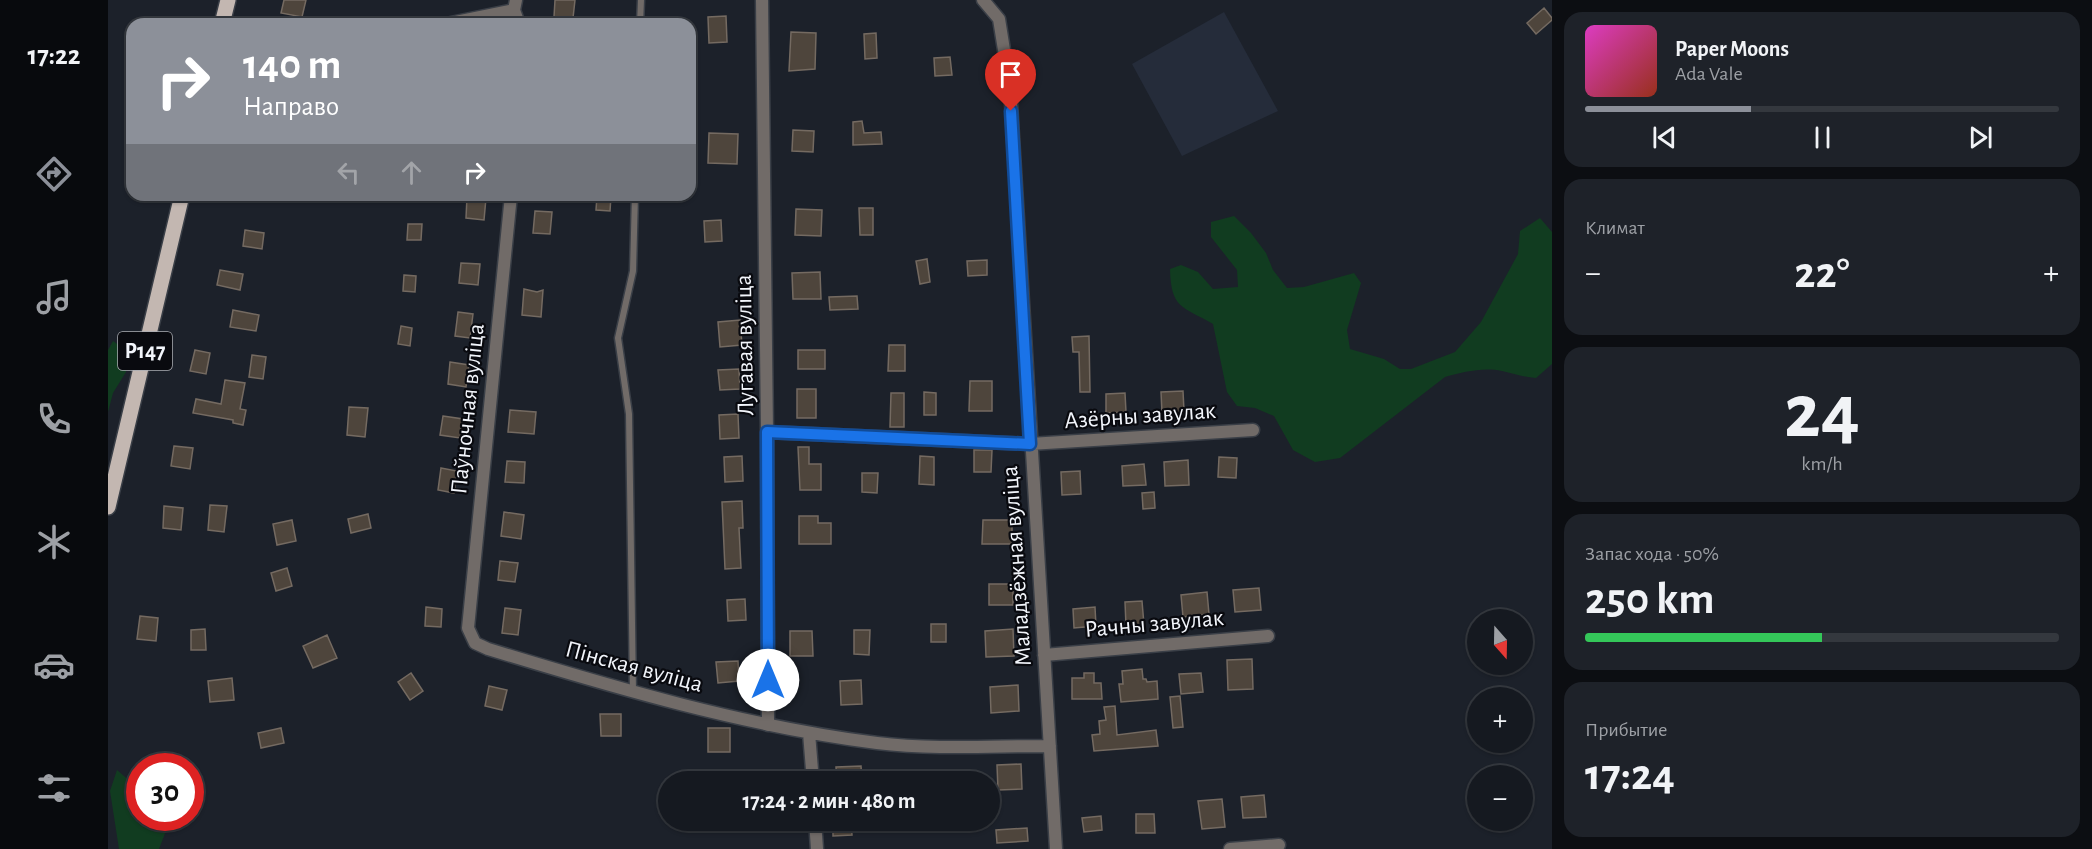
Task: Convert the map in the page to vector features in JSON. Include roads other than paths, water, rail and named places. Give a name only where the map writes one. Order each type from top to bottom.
[{"type":"main road","points":[[224,18],[228,0]]},
{"type":"main road","name":"Р147","points":[[108,507],[181,201]]},
{"type":"street","name":"Лугавая вуліца","points":[[762,0],[768,724]]},
{"type":"street","name":"Маладзёжная вуліца","points":[[983,0],[999,19],[1010,87],[1056,849]]},
{"type":"street","points":[[467,18],[514,5]]},
{"type":"street","name":"Паўночная вуліца","points":[[468,628],[510,201]]},
{"type":"street","name":"Азёрны завулак","points":[[767,432],[1030,444],[1253,430]]},
{"type":"street","name":"Пінская вуліца","points":[[468,628],[476,643],[488,649],[633,693],[809,733],[924,747],[1050,746]]},
{"type":"street","name":"Рачны завулак","points":[[1044,655],[1268,636]]},
{"type":"street","points":[[809,733],[812,771]]},
{"type":"street","points":[[816,831],[817,849]]},
{"type":"street","points":[[1230,849],[1279,845]]},
{"type":"lane","points":[[640,18],[641,0]]},
{"type":"lane","points":[[633,693],[629,414],[618,338],[633,271],[635,201]]}]
